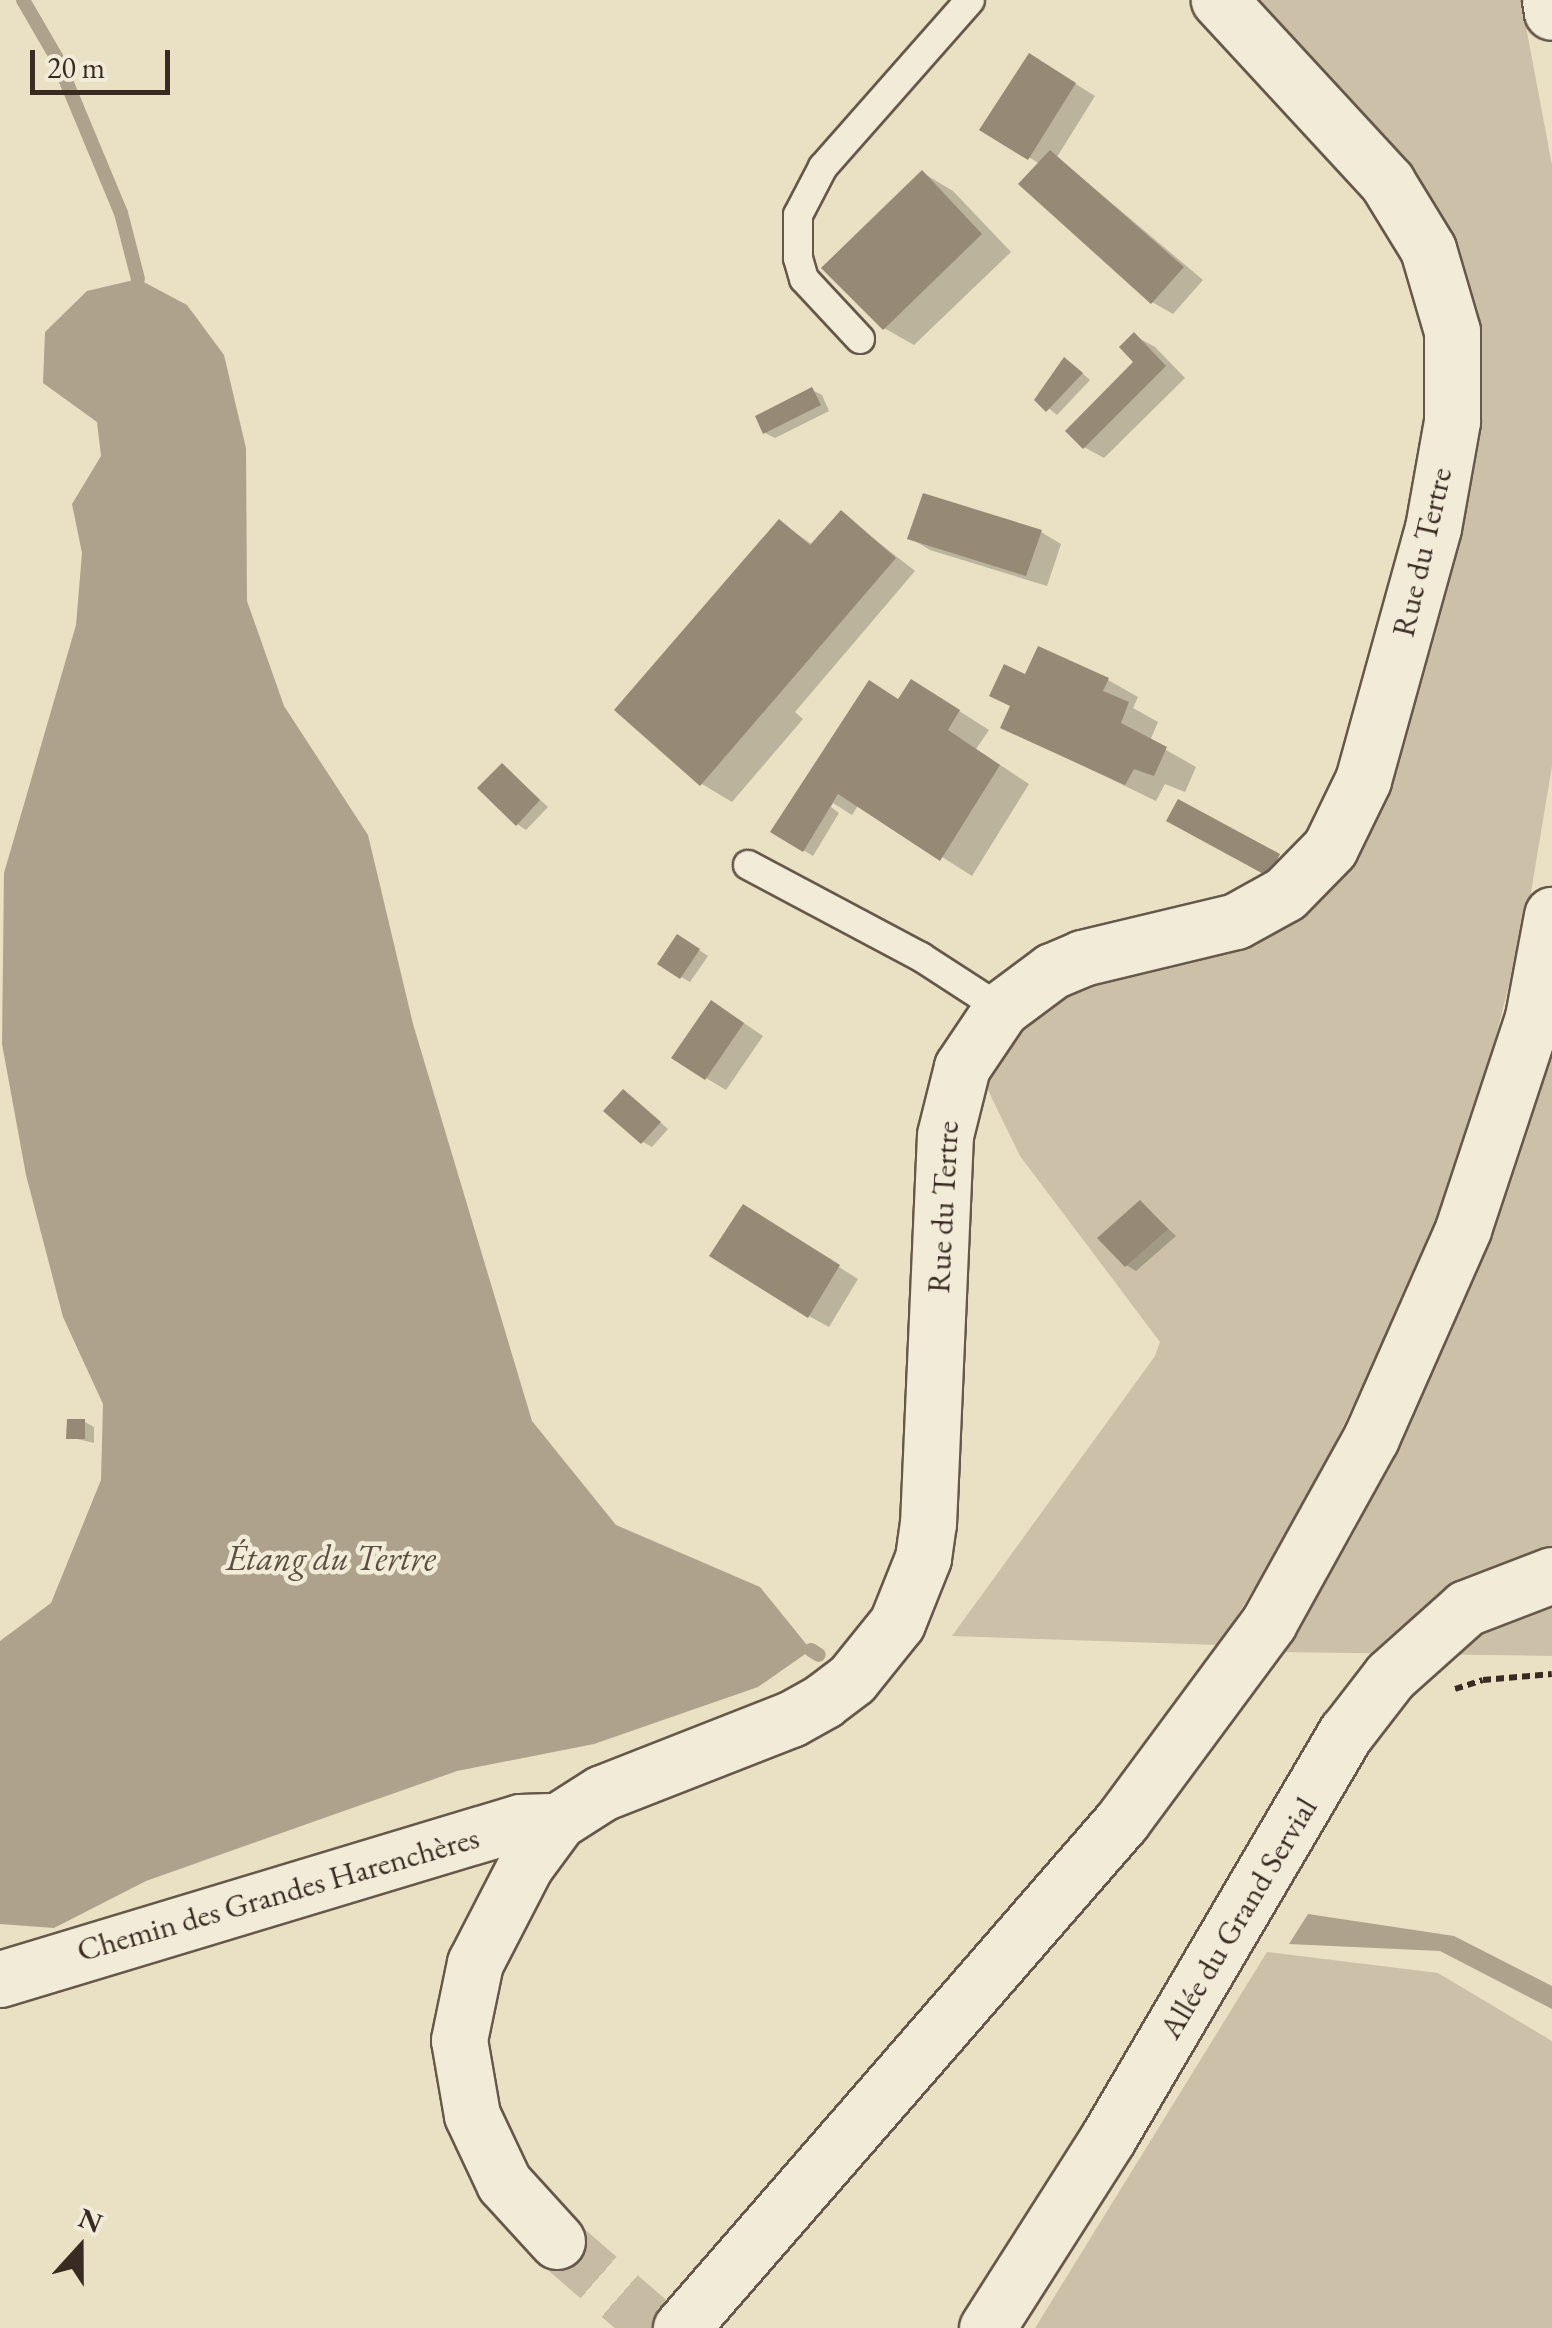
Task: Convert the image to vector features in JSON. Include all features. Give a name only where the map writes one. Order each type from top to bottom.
[{"type":"street","name":"Rue du Tertre","points":[[556,2242],[526,2213],[486,2150],[468,2096],[459,2040],[465,2001],[490,1929],[525,1866],[558,1820],[602,1793],[791,1719],[822,1701],[852,1679],[897,1623],[918,1575],[928,1524],[945,1135],[950,1100],[979,1037],[1001,1009],[1039,980],[1082,958],[1236,921],[1261,909],[1306,876],[1330,848],[1363,780],[1433,528],[1455,376],[1452,331],[1428,250],[1387,182],[1219,0]]},
{"type":"street","points":[[1550,0],[1552,12]]},
{"type":"street","points":[[681,2328],[1122,1820],[1270,1622],[1372,1438],[1463,1230],[1533,1017],[1552,915]]},
{"type":"street","name":"Allée du Grand Servial","points":[[986,2328],[1108,2138],[1346,1734],[1390,1676],[1466,1608],[1552,1575]]},
{"type":"street","name":"Chemin des Grandes Harenchères","points":[[0,1979],[520,1822],[558,1820]]},
{"type":"lane","points":[[860,339],[804,278],[798,258],[798,215],[807,189],[823,167],[970,0]]},
{"type":"lane","points":[[748,865],[921,956],[1001,1009]]},
{"type":"path","points":[[1450,1691],[1484,1680],[1552,1674]]},
{"type":"shaded area","points":[[1248,0],[1521,0],[1552,165],[1552,766],[1528,910],[1483,1087],[1427,1248],[1309,1499],[1219,1645],[952,1636],[1155,1356],[1160,1342],[1020,1156],[985,1084],[988,1062],[1022,1011],[1299,900],[1473,377]]},
{"type":"shaded area","points":[[1552,1051],[1552,1656],[1280,1652],[1353,1535],[1425,1389],[1506,1190]]},
{"type":"shaded area","points":[[1267,1952],[1438,1973],[1552,2041],[1552,2328],[1035,2328]]},
{"type":"water","name":"Étang du Tertre","points":[[138,279],[187,305],[224,355],[246,448],[247,601],[284,706],[368,835],[413,1024],[532,1421],[616,1525],[760,1587],[811,1650],[758,1687],[594,1744],[457,1771],[146,1881],[54,1928],[0,1924],[0,1641],[51,1603],[101,1480],[103,1404],[63,1317],[26,1175],[2,1044],[4,873],[76,625],[82,553],[72,504],[101,456],[97,422],[43,383],[45,332],[87,291]]},
{"type":"water","points":[[1308,1914],[1454,1936],[1552,1986],[1552,2009],[1440,1951],[1289,1944]]},
{"type":"building","points":[[1029,53],[1076,83],[1028,160],[979,130]]},
{"type":"building","points":[[1050,150],[1184,267],[1151,304],[1018,184]]},
{"type":"building","points":[[922,170],[982,234],[883,330],[821,268]]},
{"type":"building","points":[[1134,332],[1166,366],[1083,449],[1065,431],[1133,362],[1119,347]]},
{"type":"building","points":[[1064,357],[1083,373],[1046,412],[1034,400]]},
{"type":"building","points":[[812,387],[821,405],[763,434],[755,416]]},
{"type":"building","points":[[923,493],[1042,530],[1026,576],[907,539]]},
{"type":"building","points":[[841,510],[896,558],[700,786],[614,710],[779,519],[810,545]]},
{"type":"building","points":[[1038,646],[1109,678],[1103,691],[1129,702],[1121,723],[1167,747],[1154,776],[1134,769],[1125,785],[1000,728],[1010,706],[989,696],[1004,664],[1025,674]]},
{"type":"building","points":[[911,679],[960,710],[948,730],[1000,765],[940,861],[838,794],[803,852],[770,832],[869,680],[898,699]]},
{"type":"building","points":[[502,763],[540,800],[516,826],[477,788]]},
{"type":"building","points":[[1178,799],[1280,854],[1269,877],[1166,821]]},
{"type":"building","points":[[677,934],[700,949],[680,979],[657,964]]},
{"type":"building","points":[[711,1000],[744,1023],[705,1080],[671,1058]]},
{"type":"building","points":[[623,1089],[661,1122],[641,1144],[603,1111]]},
{"type":"building","points":[[1140,1200],[1168,1229],[1125,1267],[1097,1238]]},
{"type":"building","points":[[743,1204],[840,1265],[808,1318],[709,1256]]},
{"type":"building","points":[[67,1419],[85,1419],[85,1439],[66,1439]]},
{"type":"waterway","points":[[23,0],[56,57],[121,213],[138,279]]},
{"type":"waterway","points":[[811,1650],[819,1655]]},
{"type":"tunnel","points":[[557,2241],[657,2328]]}]
